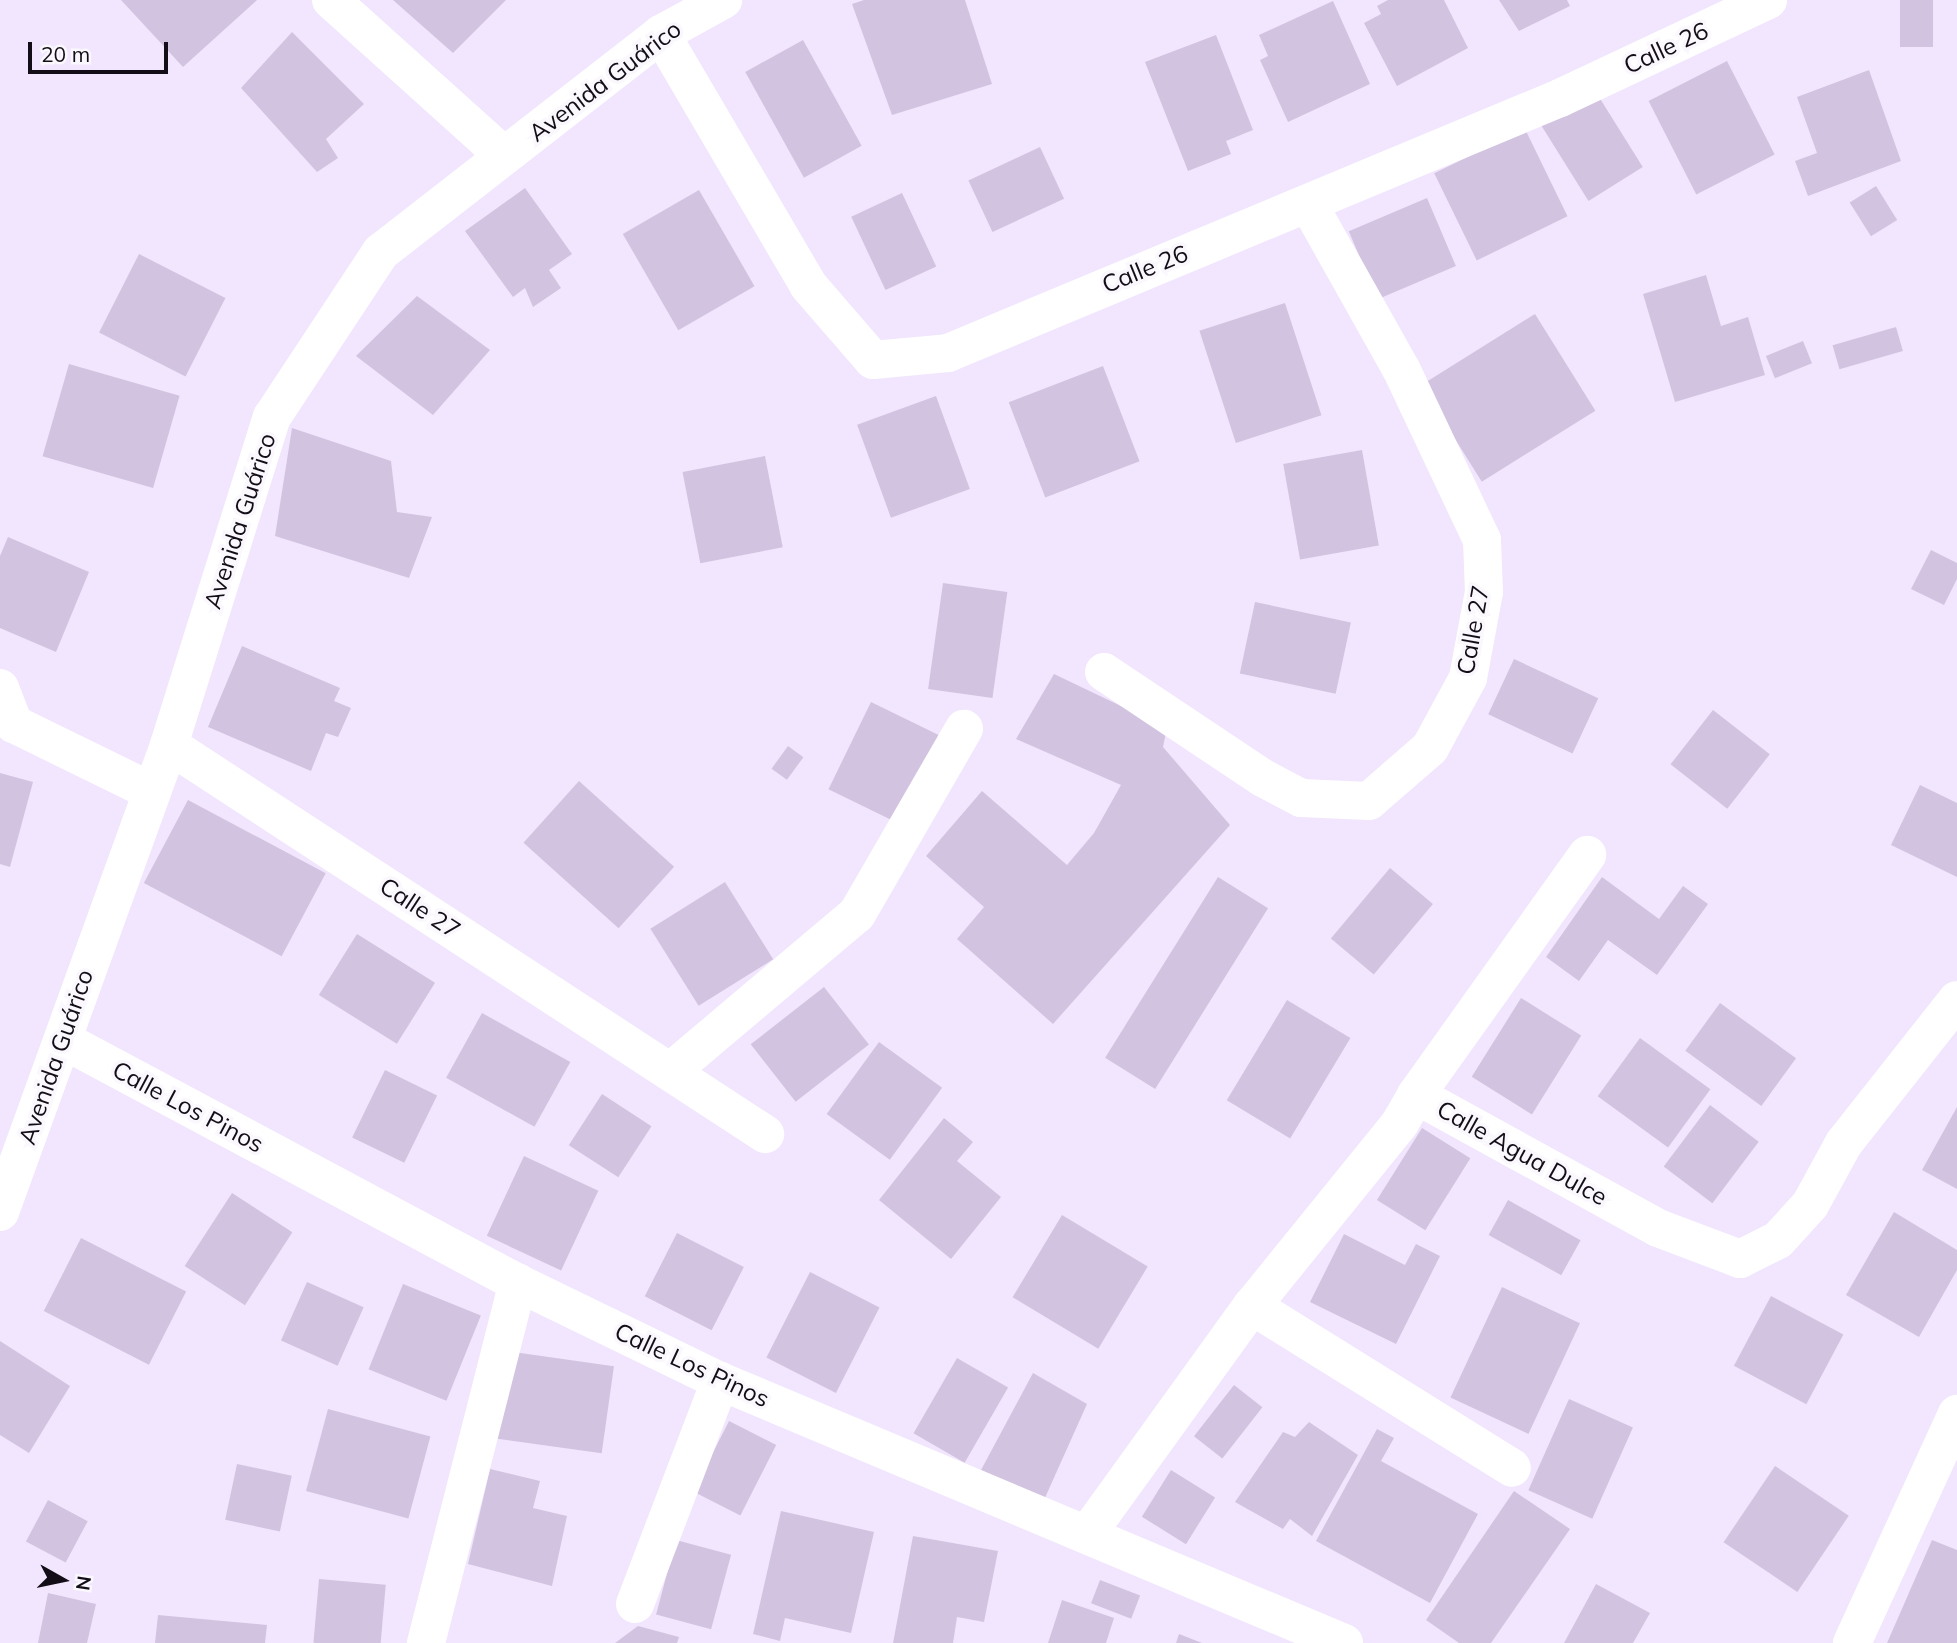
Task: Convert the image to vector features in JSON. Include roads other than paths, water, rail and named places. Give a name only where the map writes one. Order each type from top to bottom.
[{"type":"street","points":[[331,0],[504,156]]},
{"type":"street","name":"Avenida Guárico","points":[[0,1212],[63,1040],[149,789],[169,745],[272,417],[381,252],[661,34],[723,0]]},
{"type":"street","name":"Calle 26","points":[[661,34],[808,285],[873,360],[948,354],[1177,255],[1309,205],[1560,98],[1768,0]]},
{"type":"street","name":"Calle 27","points":[[1104,672],[1263,778],[1301,798],[1368,801],[1430,748],[1468,678],[1484,592],[1482,540],[1401,369],[1309,205]]},
{"type":"street","points":[[0,688],[7,728],[149,789]]},
{"type":"street","points":[[671,1071],[858,914],[964,729]]},
{"type":"street","name":"Calle 27","points":[[169,745],[765,1134]]},
{"type":"street","points":[[1416,1095],[1587,855]]},
{"type":"street","name":"Calle Agua Dulce","points":[[1088,1533],[1252,1306],[1400,1124],[1416,1095],[1658,1228],[1740,1259],[1778,1240],[1810,1205],[1844,1143],[1957,1000]]},
{"type":"street","name":"Calle Los Pinos","points":[[63,1040],[517,1283],[720,1381],[1088,1533],[1344,1643]]},
{"type":"street","points":[[426,1643],[517,1283]]},
{"type":"street","points":[[1252,1306],[1512,1468]]},
{"type":"street","points":[[635,1604],[720,1381]]},
{"type":"street","points":[[1852,1643],[1957,1415]]}]
